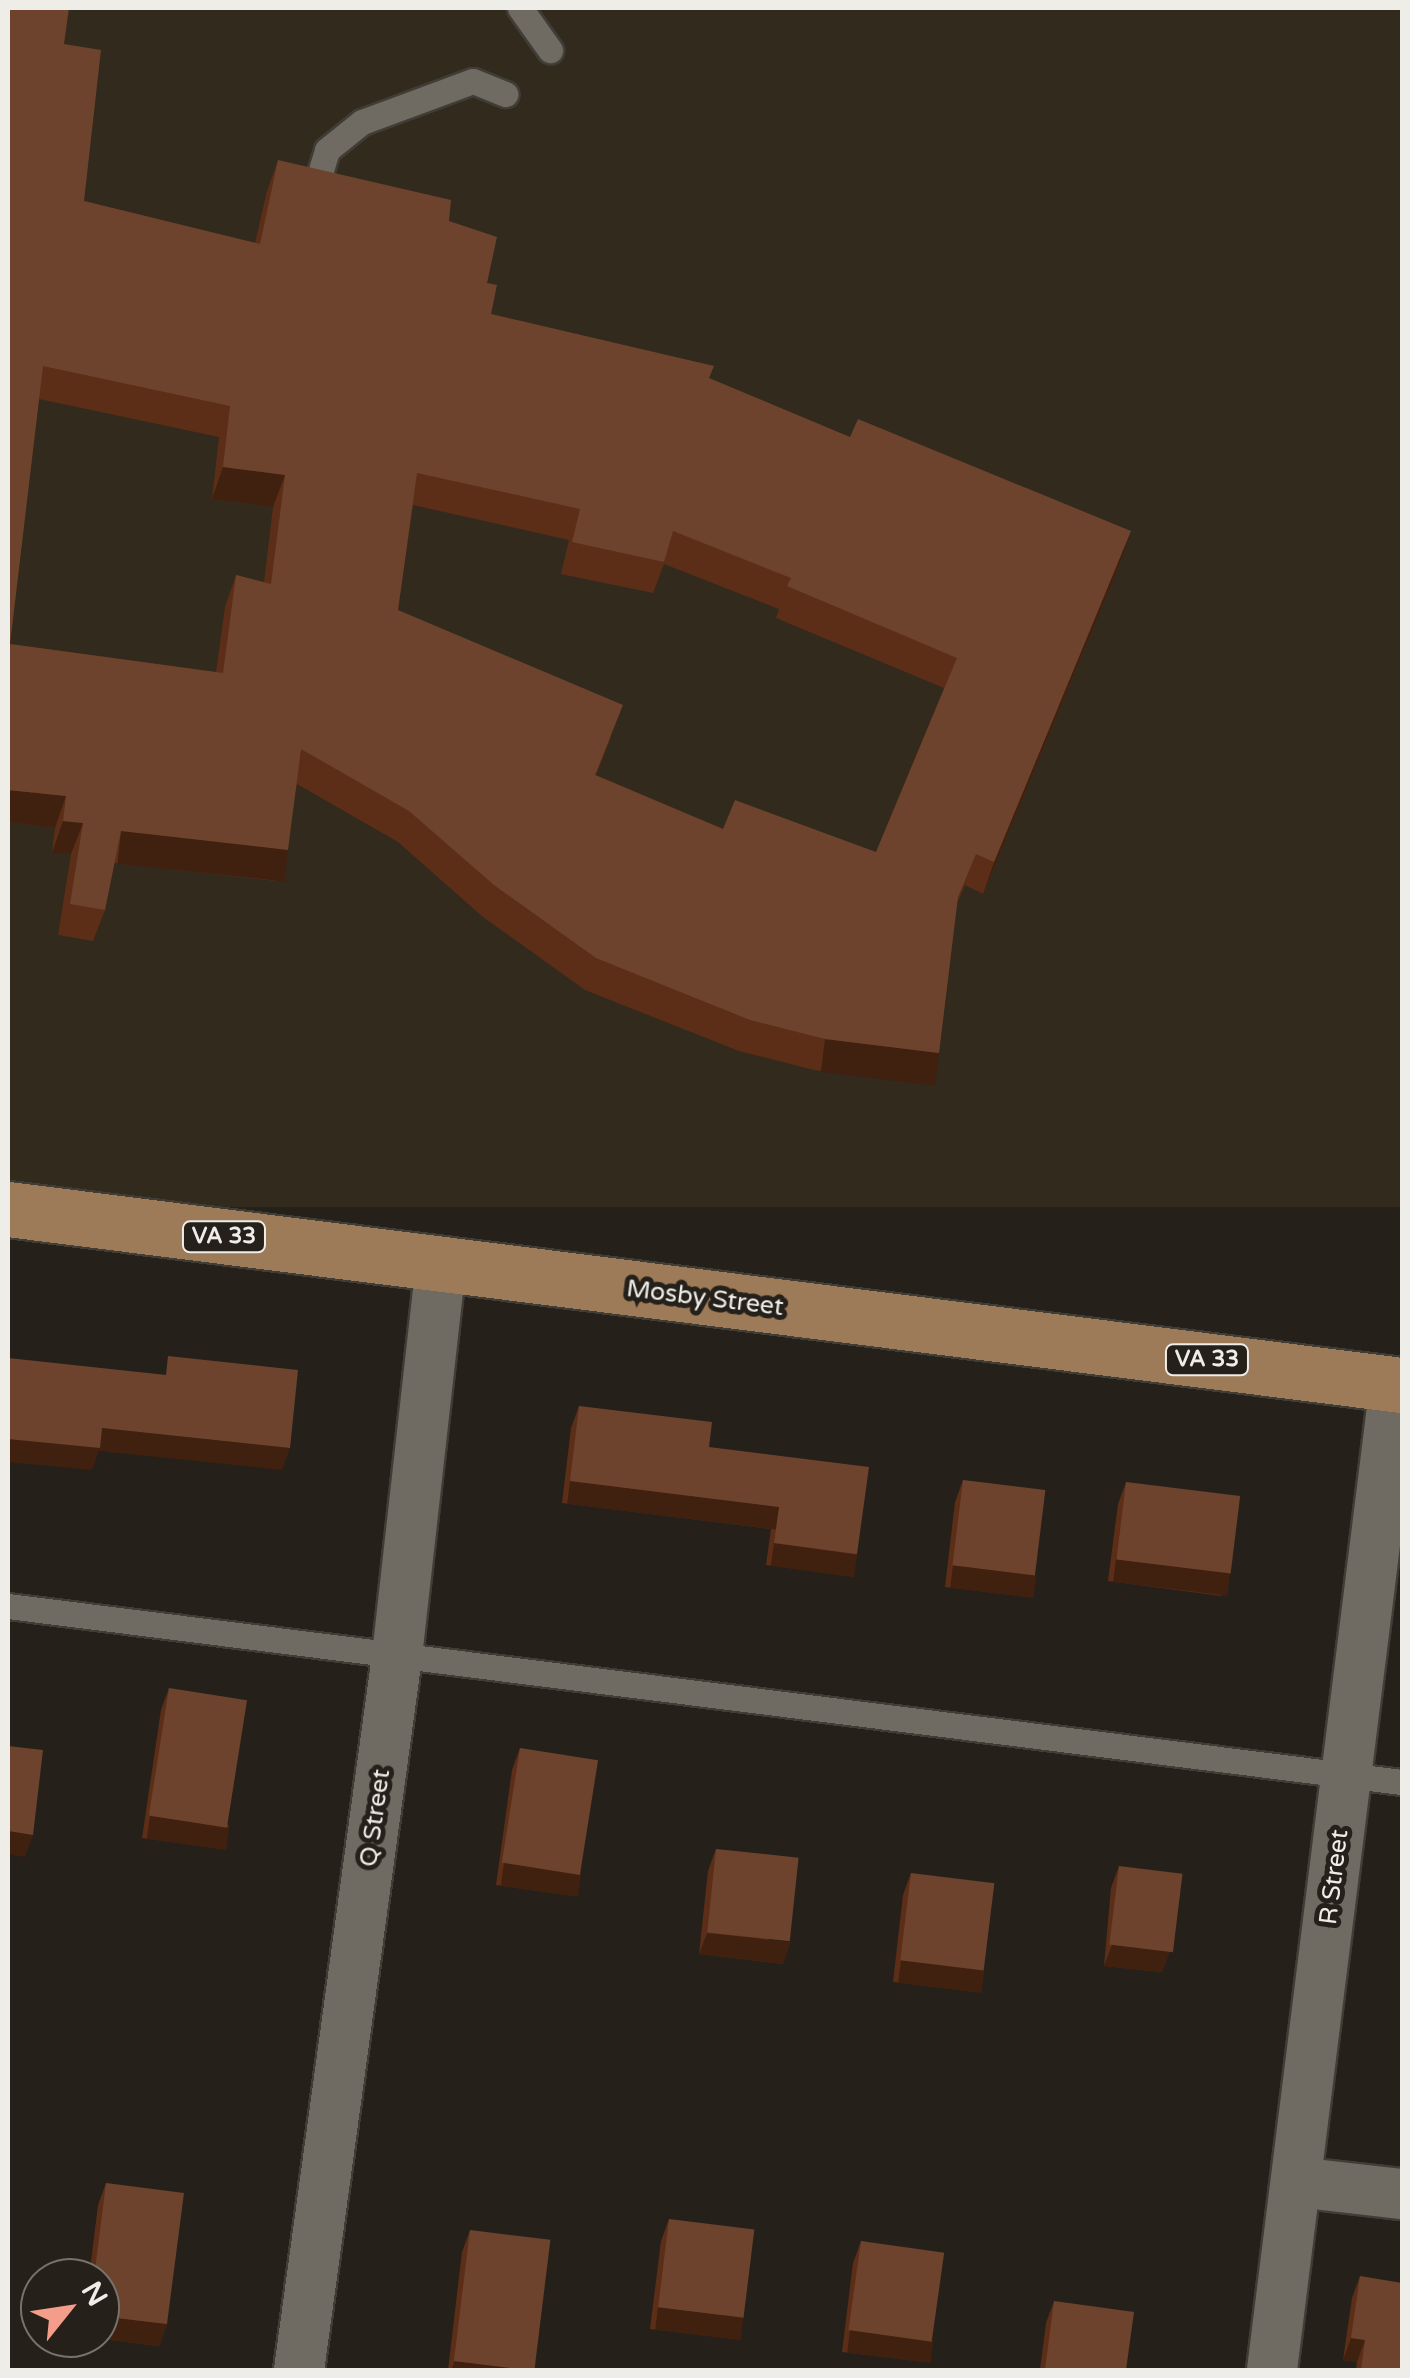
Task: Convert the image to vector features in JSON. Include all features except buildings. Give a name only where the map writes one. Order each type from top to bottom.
[{"type":"main road","name":"Mosby Street","points":[[8,1209],[1399,1384]]},
{"type":"street","name":"Q Street","points":[[300,2370],[397,1656],[441,1265]]},
{"type":"street","name":"R Street","points":[[1272,2370],[1399,1384]]},
{"type":"street","points":[[1296,2182],[1402,2194]]},
{"type":"lane","points":[[520,8],[550,50]]},
{"type":"lane","points":[[317,183],[327,150],[362,122],[473,81],[505,94]]},
{"type":"lane","points":[[8,1606],[1402,1782]]},
{"type":"shaded area","points":[[8,8],[1402,8],[1402,1207],[8,1207]]}]
